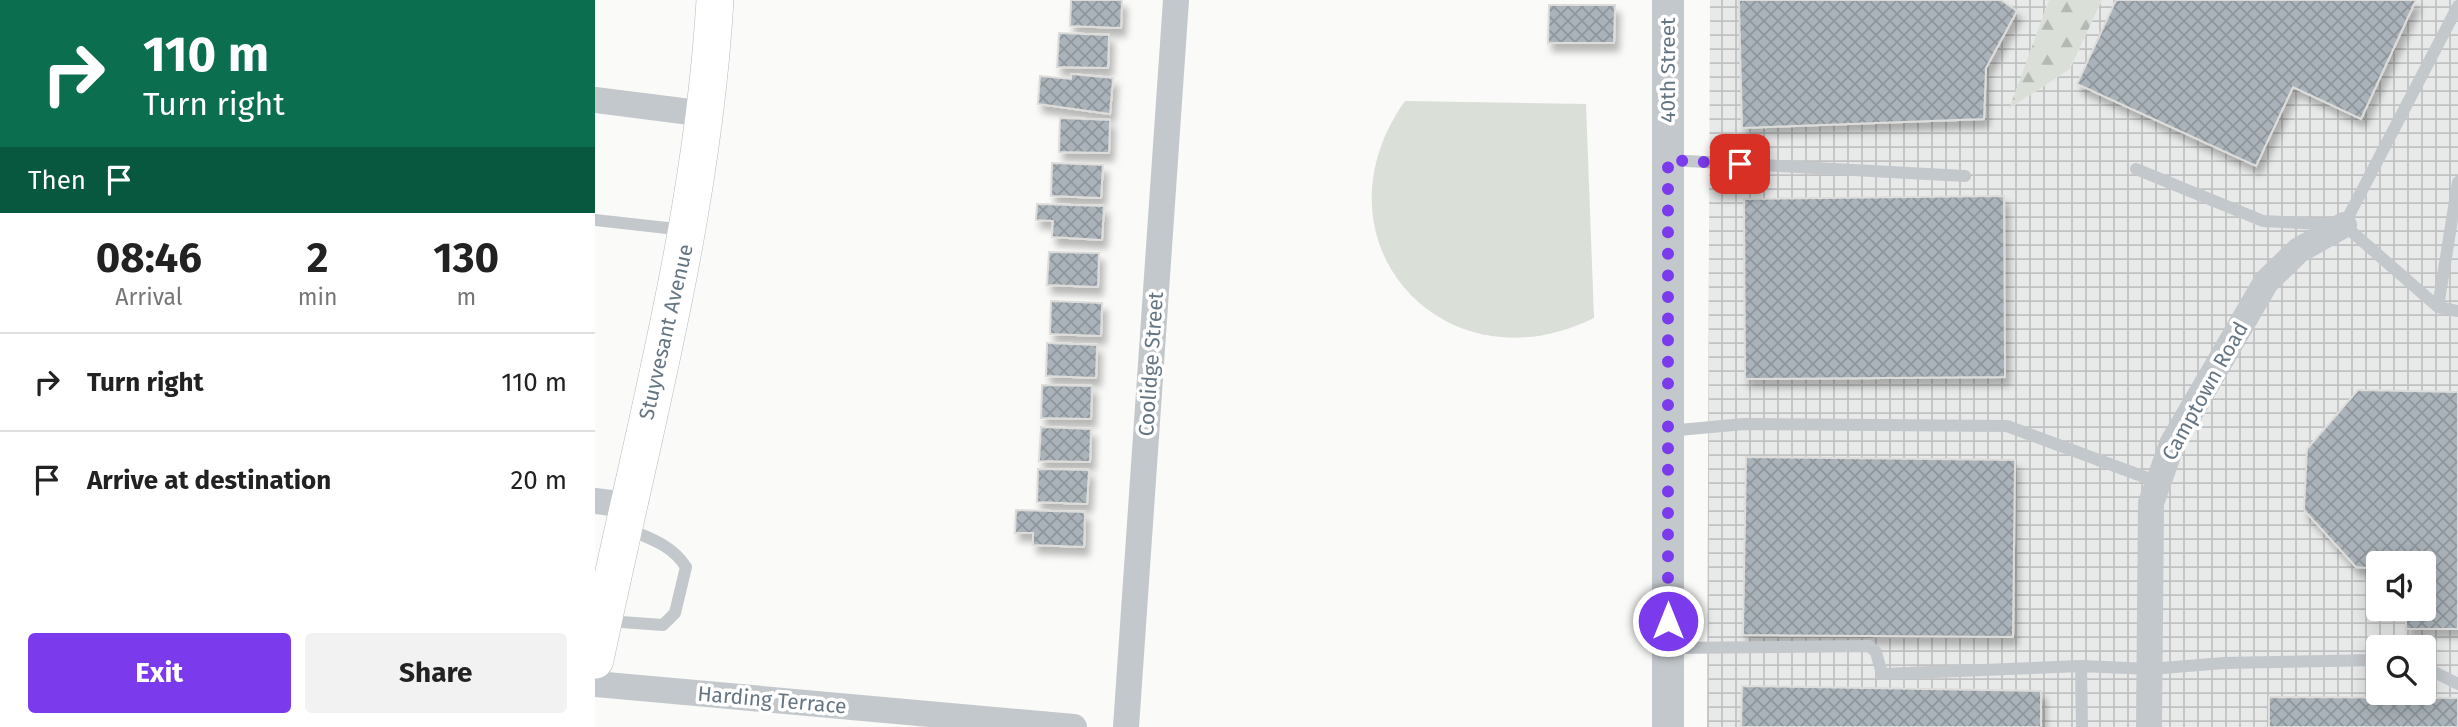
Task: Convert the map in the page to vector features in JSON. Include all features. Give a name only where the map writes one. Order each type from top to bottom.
[{"type":"main road","name":"Stuyvesant Avenue","points":[[595,660],[603,621],[615,511],[688,230],[706,114],[715,0]]},
{"type":"street","name":"Coolidge Street","points":[[1126,727],[1176,0]]},
{"type":"street","name":"40th Street","points":[[1668,0],[1668,727]]},
{"type":"street","points":[[595,100],[706,114]]},
{"type":"street","name":"Camptown Road","points":[[2149,727],[2151,503],[2172,444],[2266,282],[2299,250],[2344,225]]},
{"type":"street","name":"Harding Terrace","points":[[595,684],[1074,727]]},
{"type":"lane","points":[[2344,225],[2458,6]]},
{"type":"lane","points":[[1668,160],[1965,176]]},
{"type":"lane","points":[[2136,169],[2263,222],[2344,225],[2438,307],[2458,311]]},
{"type":"lane","points":[[2438,307],[2458,182]]},
{"type":"lane","points":[[595,220],[688,230]]},
{"type":"lane","points":[[1668,431],[1744,424],[2007,426],[2158,482]]},
{"type":"lane","points":[[603,621],[663,625],[675,613],[686,567],[678,554],[615,511]]},
{"type":"lane","points":[[1668,648],[1869,646],[1876,652],[1882,674],[2081,666],[2150,669],[2224,663],[2366,660]]},
{"type":"lane","points":[[2081,666],[2082,727]]},
{"type":"lane","points":[[2436,673],[2458,684]]},
{"type":"shaded area","points":[[1710,0],[2049,0],[2010,108],[2070,69],[2102,0],[2458,0],[2458,727],[1707,727]]},
{"type":"green space","points":[[2049,0],[2102,0],[2070,69],[2009,109]]},
{"type":"green space","points":[[1405,101],[1586,104],[1594,318],[1538,336],[1487,335],[1442,319],[1406,289],[1382,250],[1372,204],[1379,153]]},
{"type":"building","points":[[1071,0],[1122,0],[1121,28],[1070,26]]},
{"type":"building","points":[[1739,0],[2001,0],[2017,11],[1986,68],[1984,119],[1742,128]]},
{"type":"building","points":[[2116,0],[2416,0],[2361,119],[2293,87],[2256,166],[2077,84]]},
{"type":"building","points":[[1549,5],[1615,5],[1614,43],[1548,43]]},
{"type":"building","points":[[1059,33],[1109,35],[1108,68],[1057,67]]},
{"type":"building","points":[[1071,74],[1113,78],[1110,114],[1038,104],[1040,76],[1071,79]]},
{"type":"building","points":[[1060,118],[1110,120],[1109,153],[1059,152]]},
{"type":"building","points":[[1052,163],[1103,165],[1101,198],[1051,196]]},
{"type":"building","points":[[2004,196],[2005,377],[1745,379],[1744,199]]},
{"type":"building","points":[[1037,204],[1104,206],[1102,240],[1052,237],[1053,221],[1036,220]]},
{"type":"building","points":[[1049,252],[1099,253],[1098,287],[1047,285]]},
{"type":"building","points":[[1051,301],[1102,303],[1101,336],[1050,334]]},
{"type":"building","points":[[1047,343],[1097,345],[1096,378],[1046,376]]},
{"type":"building","points":[[1042,385],[1092,386],[1091,419],[1041,418]]},
{"type":"building","points":[[2358,390],[2458,392],[2458,629],[2406,629],[2406,621],[2436,621],[2436,551],[2366,551],[2366,568],[2356,567],[2304,510],[2307,449]]},
{"type":"building","points":[[1041,427],[1091,429],[1090,462],[1039,461]]},
{"type":"building","points":[[1746,457],[2015,460],[2013,637],[1743,635]]},
{"type":"building","points":[[1038,469],[1089,470],[1087,504],[1037,502]]},
{"type":"building","points":[[1016,510],[1085,512],[1084,547],[1033,545],[1033,533],[1015,533]]},
{"type":"building","points":[[1742,686],[2041,691],[2041,727],[1741,727]]},
{"type":"building","points":[[2269,697],[2366,698],[2366,705],[2436,705],[2436,698],[2458,698],[2458,727],[2269,727]]},
{"type":"route","points":[[1668,621],[1668,160],[1740,164]]}]
